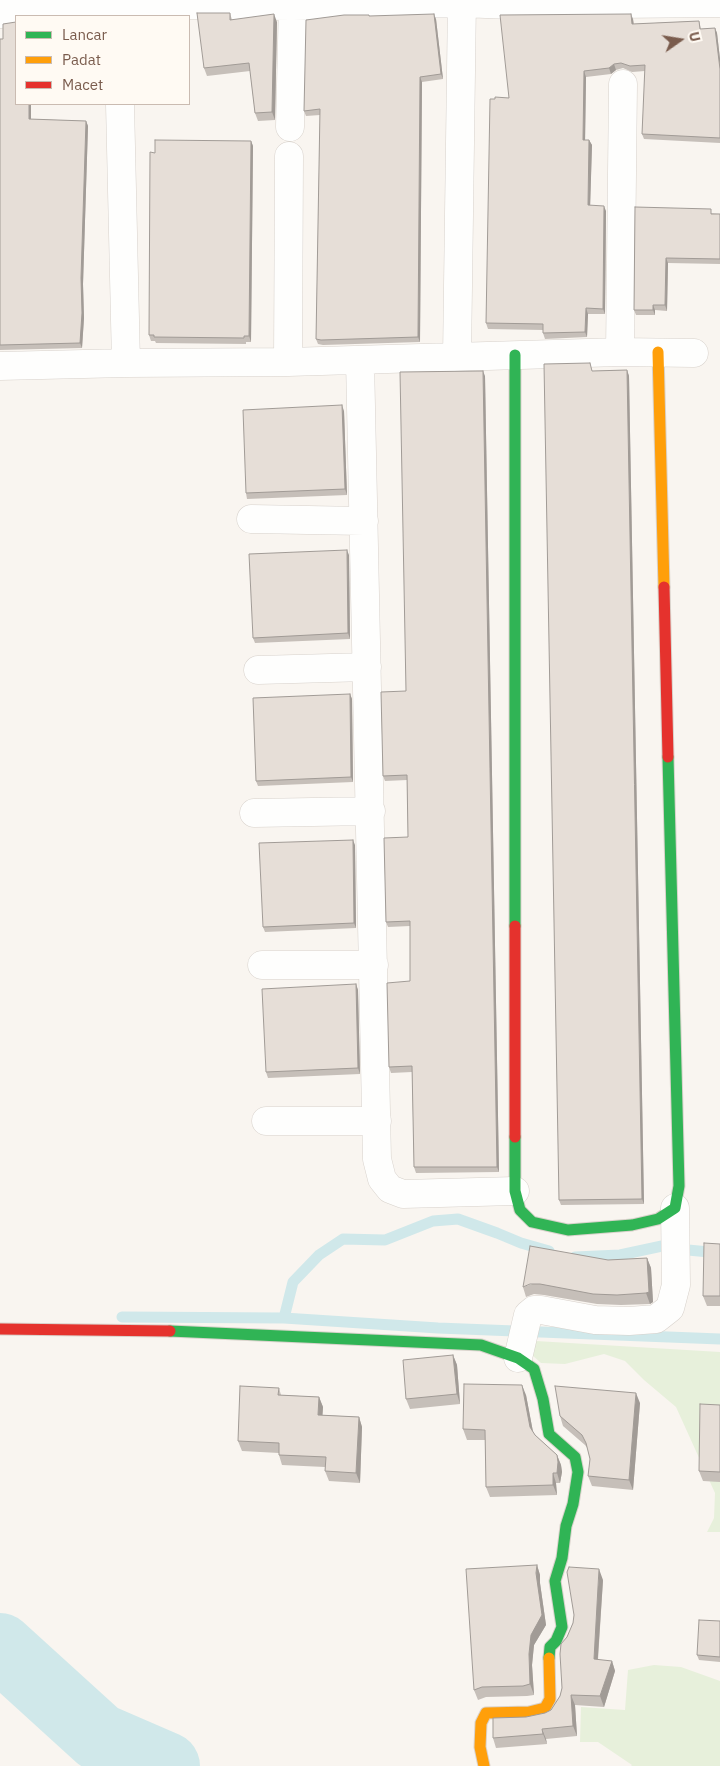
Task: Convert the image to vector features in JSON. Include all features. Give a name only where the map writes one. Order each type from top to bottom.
[{"type":"street","points":[[457,357],[462,2]]},
{"type":"street","points":[[0,14],[135,5],[462,2],[510,5],[720,2]]},
{"type":"street","points":[[290,127],[293,3]]},
{"type":"street","points":[[620,352],[623,84]]},
{"type":"street","points":[[120,105],[126,363]]},
{"type":"street","points":[[288,362],[290,156]]},
{"type":"street","points":[[0,366],[288,362],[620,352],[694,353]]},
{"type":"street","points":[[519,1354],[528,1315],[534,1310],[595,1320],[629,1321],[656,1319],[670,1308],[676,1285],[675,1208],[679,1186],[658,352]]},
{"type":"street","points":[[516,355],[515,1191],[520,1210],[532,1222],[568,1230],[632,1225],[658,1219],[675,1208]]},
{"type":"street","points":[[360,360],[377,1159],[382,1179],[390,1189],[403,1194],[515,1191]]},
{"type":"street","points":[[252,519],[364,521]]},
{"type":"street","points":[[258,670],[368,667]]},
{"type":"street","points":[[254,813],[371,811]]},
{"type":"street","points":[[262,965],[374,965]]},
{"type":"street","points":[[266,1121],[377,1121]]},
{"type":"street","points":[[0,1329],[188,1331],[461,1343],[481,1345],[519,1354],[534,1368],[543,1399],[549,1434],[575,1457],[578,1472],[573,1504],[566,1526],[562,1558],[555,1580],[562,1627],[556,1641],[550,1647],[548,1664],[550,1699],[545,1708],[529,1712],[486,1713],[481,1723],[480,1747],[484,1766]]},
{"type":"green space","points":[[536,1341],[720,1352],[720,1532],[707,1532],[714,1518],[715,1493],[676,1407],[625,1361],[604,1354],[565,1364],[541,1363],[532,1355]]},
{"type":"green space","points":[[654,1665],[681,1667],[720,1681],[720,1766],[631,1766],[598,1742],[580,1742],[581,1707],[625,1710],[628,1670]]},
{"type":"building","points":[[197,13],[230,13],[230,20],[274,14],[272,112],[255,113],[249,63],[204,68]]},
{"type":"building","points":[[434,14],[441,74],[420,77],[418,337],[316,339],[320,109],[304,111],[306,20],[344,15]]},
{"type":"building","points":[[631,14],[632,24],[699,21],[700,29],[715,28],[720,69],[720,138],[642,134],[645,65],[630,66],[621,63],[614,64],[609,68],[584,71],[583,140],[589,140],[588,205],[604,206],[603,309],[586,308],[585,332],[543,333],[543,324],[486,323],[490,99],[495,99],[495,97],[509,98],[500,15]]},
{"type":"building","points":[[15,22],[15,105],[29,105],[29,119],[86,121],[80,343],[0,345],[0,39],[3,39],[3,24]]},
{"type":"building","points":[[155,140],[251,141],[249,336],[244,336],[244,338],[154,337],[154,335],[149,335],[150,152],[155,153]]},
{"type":"building","points":[[635,207],[711,209],[711,214],[720,214],[720,259],[666,258],[665,305],[653,305],[653,310],[634,310]]},
{"type":"building","points":[[590,363],[592,371],[627,370],[642,1199],[559,1200],[544,364]]},
{"type":"building","points":[[483,371],[497,1167],[414,1167],[412,1066],[389,1067],[387,983],[410,981],[410,921],[386,922],[384,838],[408,837],[407,775],[383,776],[381,692],[406,691],[400,372]]},
{"type":"building","points":[[342,405],[345,489],[246,493],[243,410]]},
{"type":"building","points":[[347,550],[348,633],[253,638],[249,554]]},
{"type":"building","points":[[350,694],[351,777],[256,781],[253,698]]},
{"type":"building","points":[[353,840],[354,923],[263,927],[259,843]]},
{"type":"building","points":[[356,984],[358,1068],[266,1072],[262,989]]},
{"type":"building","points":[[704,1243],[720,1244],[720,1296],[703,1296]]},
{"type":"building","points":[[530,1246],[608,1260],[647,1258],[649,1292],[617,1295],[593,1294],[540,1284],[530,1284],[523,1287]]},
{"type":"building","points":[[453,1355],[457,1394],[406,1399],[403,1360]]},
{"type":"building","points":[[464,1384],[522,1385],[530,1427],[535,1435],[557,1455],[557,1473],[553,1473],[553,1485],[486,1487],[485,1430],[463,1429]]},
{"type":"building","points":[[240,1386],[279,1388],[278,1395],[319,1397],[318,1415],[359,1417],[356,1473],[325,1471],[326,1457],[279,1455],[279,1443],[238,1441]]},
{"type":"building","points":[[555,1386],[636,1393],[629,1480],[588,1476],[590,1459],[586,1443],[582,1435],[560,1416]]},
{"type":"building","points":[[700,1404],[720,1405],[720,1472],[699,1471]]},
{"type":"building","points":[[537,1565],[536,1573],[542,1615],[531,1635],[529,1654],[530,1684],[523,1686],[482,1687],[474,1690],[466,1569]]},
{"type":"building","points":[[569,1567],[599,1569],[594,1659],[612,1661],[600,1696],[571,1695],[573,1726],[542,1729],[543,1734],[493,1738],[493,1718],[526,1717],[545,1713],[551,1710],[560,1696],[562,1688],[561,1644],[567,1637],[574,1615],[567,1572]]},
{"type":"building","points":[[699,1620],[720,1621],[720,1657],[697,1655]]},
{"type":"waterway","points":[[284,1318],[293,1282],[319,1255],[343,1239],[385,1240],[433,1221],[458,1219],[521,1243],[549,1251]]},
{"type":"waterway","points":[[575,1257],[620,1255],[662,1246]]},
{"type":"waterway","points":[[688,1250],[720,1253]]},
{"type":"waterway","points":[[122,1317],[284,1318],[438,1328],[720,1339]]},
{"type":"waterway","points":[[0,1647],[99,1737],[166,1766]]},
{"type":"traffic: fast","points":[[515,355],[515,926]]},
{"type":"traffic: fast","points":[[515,1137],[515,1191],[520,1210],[532,1222],[568,1230],[632,1225],[658,1219],[675,1208],[679,1186],[668,757]]},
{"type":"traffic: fast","points":[[170,1331],[481,1345],[518,1358],[534,1369],[543,1399],[549,1434],[575,1457],[578,1472],[573,1504],[566,1526],[562,1558],[555,1581],[562,1627],[556,1641],[550,1647],[549,1658]]},
{"type":"traffic: slow","points":[[658,352],[664,587]]},
{"type":"traffic: slow","points":[[484,1766],[480,1747],[481,1723],[486,1713],[529,1712],[545,1708],[550,1699],[549,1658]]},
{"type":"traffic: jam","points":[[664,587],[668,757]]},
{"type":"traffic: jam","points":[[515,926],[515,1137]]},
{"type":"traffic: jam","points":[[0,1329],[170,1331]]}]
